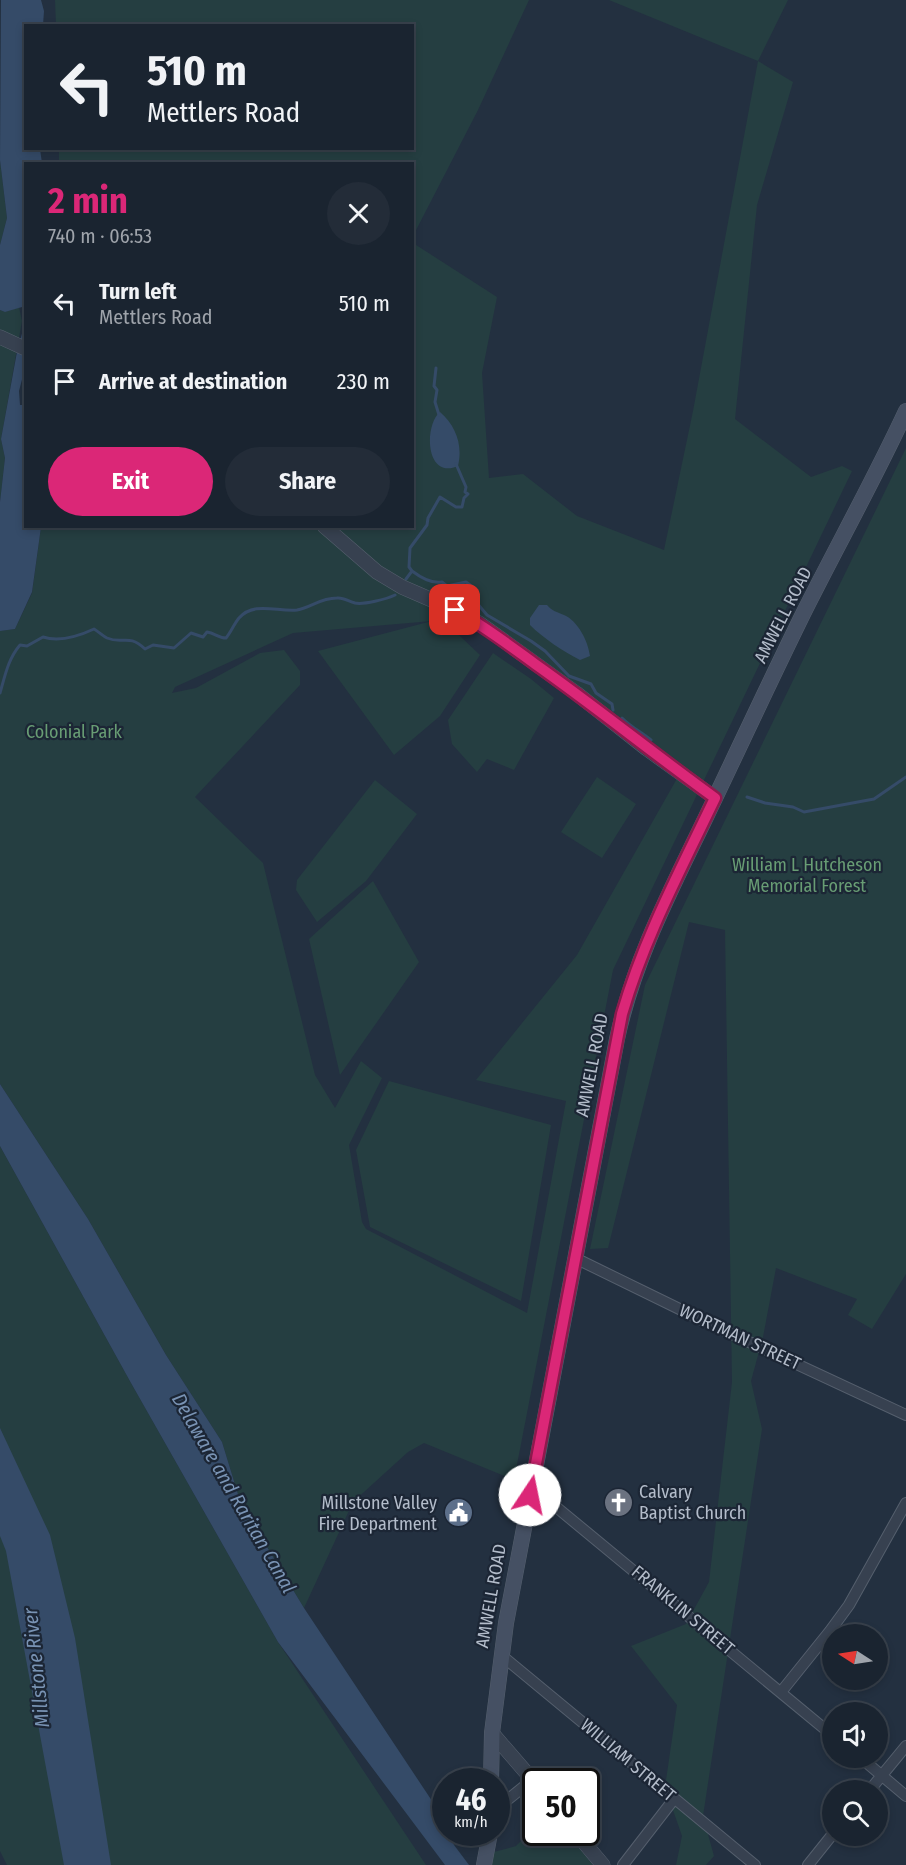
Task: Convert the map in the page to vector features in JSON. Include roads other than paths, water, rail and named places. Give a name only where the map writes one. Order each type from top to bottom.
[{"type":"main road","name":"AMWELL ROAD","points":[[491,1768],[492,1733],[501,1655],[575,1258],[629,989],[655,922],[804,613],[870,487],[906,411]]},
{"type":"main road","points":[[484,1865],[488,1846]]},
{"type":"street","points":[[0,337],[21,347]]},
{"type":"street","points":[[326,528],[377,572],[402,587],[455,610],[478,623],[576,693],[647,749],[715,798]]},
{"type":"street","name":"WORTMAN STREET","points":[[575,1258],[906,1415]]},
{"type":"street","name":"FRANKLIN STREET","points":[[532,1488],[822,1727]]},
{"type":"street","points":[[781,1692],[849,1605],[906,1503]]},
{"type":"street","name":"WILLIAM STREET","points":[[501,1655],[755,1865]]},
{"type":"street","points":[[492,1733],[522,1768]]},
{"type":"street","points":[[879,1780],[906,1746]]},
{"type":"street","points":[[873,1768],[906,1796]]},
{"type":"street","points":[[623,1865],[674,1799]]},
{"type":"street","points":[[587,1846],[603,1865]]},
{"type":"street","points":[[808,1865],[824,1846]]},
{"type":"water","points":[[1,0],[41,0],[44,11],[43,24],[24,24],[24,150],[40,150],[42,162],[24,162],[24,326],[22,307],[5,312],[0,310],[0,245],[7,218],[0,160]]},
{"type":"water","points":[[24,326],[24,372],[19,391],[20,405],[24,405],[24,528],[41,528],[32,592],[15,629],[0,631],[0,502],[5,458],[1,439]]},
{"type":"water","points":[[440,412],[446,417],[457,436],[460,451],[458,466],[447,468],[439,465],[431,449],[431,428]]},
{"type":"water","points":[[539,605],[547,605],[574,622],[585,638],[590,656],[580,660],[541,635],[530,625],[530,618]]},
{"type":"water","name":"Delaware and Raritan Canal","points":[[0,1084],[88,1219],[166,1355],[222,1442],[241,1504],[304,1608],[432,1801],[432,1846],[455,1846],[469,1865],[445,1865],[278,1642],[0,1146]]},
{"type":"water","name":"Millstone River","points":[[0,1428],[50,1535],[75,1638],[111,1865],[64,1865],[6,1551],[0,1536]]},
{"type":"waterway","points":[[436,368],[435,402],[439,415]]},
{"type":"waterway","points":[[412,571],[409,567],[410,548],[427,525],[428,518],[440,497],[456,507],[462,507],[464,498],[468,494],[465,492],[466,487],[456,464]]},
{"type":"waterway","points":[[406,579],[412,571],[426,580],[442,582],[447,586],[466,582],[473,587],[476,602],[487,615],[545,651],[569,676],[591,684],[596,693],[612,704],[613,710]]},
{"type":"waterway","points":[[0,693],[5,674],[16,650],[20,645],[27,646],[43,637],[69,638],[94,629],[107,638],[130,640],[145,649],[153,645],[174,648],[191,633],[203,637],[207,632],[226,638],[239,618],[252,610],[266,608],[297,610],[326,599],[339,598],[364,603],[395,595]]},
{"type":"waterway","points":[[622,718],[651,740]]},
{"type":"waterway","points":[[747,797],[765,803],[793,807],[804,812],[874,799],[906,777]]},
{"type":"place","name":"Calvary Baptist Church","points":[[618,1502]]},
{"type":"place","name":"Millstone Valley Fire Department","points":[[458,1513]]},
{"type":"park label","name":"Colonial Park","points":[[74,732]]},
{"type":"park label","name":"William L Hutcheson Memorial Forest","points":[[807,875]]}]
